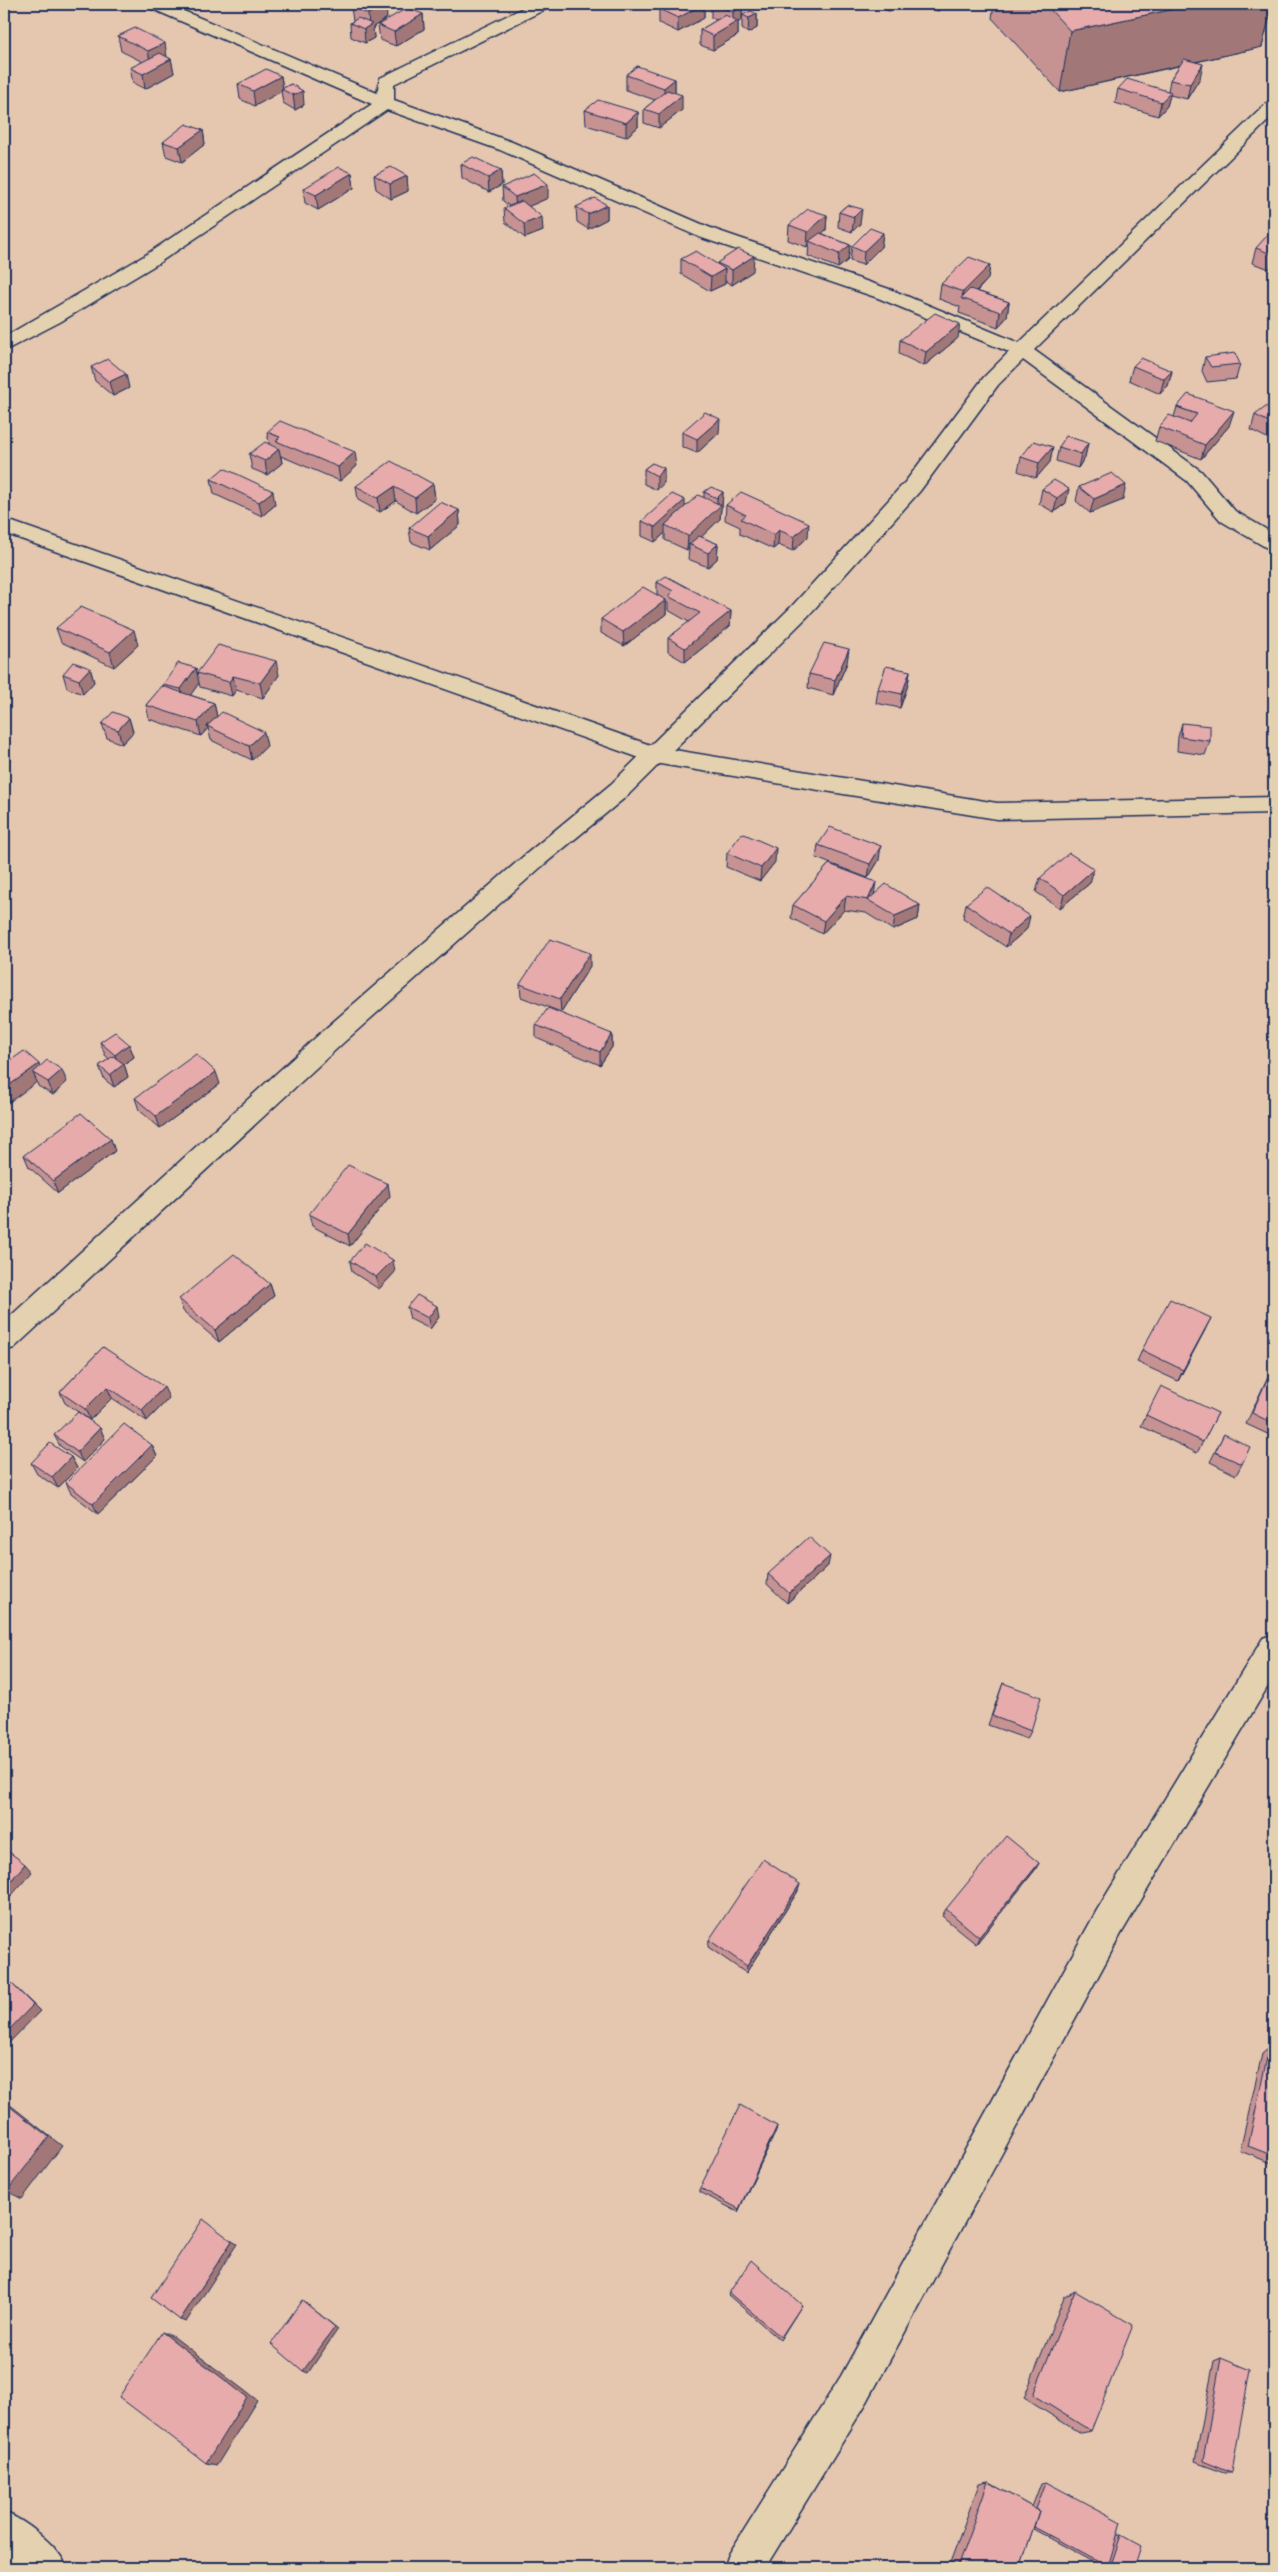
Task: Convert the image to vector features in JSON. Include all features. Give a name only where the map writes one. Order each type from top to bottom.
[{"type":"street","points":[[154,4],[385,103],[506,146],[706,233],[885,294],[1023,350],[1194,476],[1228,516],[1274,543]]},
{"type":"street","points":[[385,103],[386,82],[461,42],[544,4]]},
{"type":"street","points":[[1258,4],[1274,10]]},
{"type":"street","points":[[4,345],[67,312],[185,238],[262,188],[385,103]]},
{"type":"street","points":[[4,1338],[80,1271],[334,1036],[533,861],[618,790],[807,604],[913,486],[991,381],[1274,106]]},
{"type":"street","points":[[4,526],[654,754],[997,811],[1274,805]]},
{"type":"street","points":[[743,2568],[854,2390],[1109,1922],[1274,1648]]},
{"type":"street","points":[[4,2531],[48,2568]]},
{"type":"building","points":[[357,4],[386,4],[368,14],[351,7]]},
{"type":"building","points":[[669,4],[704,4],[678,18],[659,9]]},
{"type":"building","points":[[712,4],[737,4],[742,6],[733,12]]},
{"type":"building","points":[[1045,4],[1198,4],[1070,31]]},
{"type":"building","points":[[407,8],[423,14],[394,32],[378,25]]},
{"type":"building","points":[[751,11],[757,14],[749,18],[742,15]]},
{"type":"building","points":[[725,15],[738,21],[713,36],[700,30]]},
{"type":"building","points":[[358,18],[372,24],[364,29],[350,23]]},
{"type":"building","points":[[135,28],[165,43],[148,51],[118,36]]},
{"type":"building","points":[[160,53],[171,59],[143,74],[130,68]]},
{"type":"building","points":[[1184,59],[1203,64],[1190,84],[1170,80]]},
{"type":"building","points":[[637,66],[675,79],[664,88],[626,75]]},
{"type":"building","points":[[266,69],[281,76],[253,91],[238,84]]},
{"type":"building","points":[[1127,79],[1171,92],[1161,102],[1118,89]]},
{"type":"building","points":[[291,84],[303,91],[293,95],[281,89]]},
{"type":"building","points":[[667,90],[682,95],[659,114],[644,109]]},
{"type":"building","points":[[598,100],[638,112],[626,123],[585,110]]},
{"type":"building","points":[[186,124],[203,130],[179,147],[163,142]]},
{"type":"building","points":[[473,157],[501,170],[488,178],[461,164]]},
{"type":"building","points":[[339,167],[352,173],[316,195],[303,189]]},
{"type":"building","points":[[391,167],[407,176],[390,184],[374,175]]},
{"type":"building","points":[[534,173],[548,184],[515,197],[502,187]]},
{"type":"building","points":[[595,198],[607,205],[588,214],[576,207]]},
{"type":"building","points":[[522,201],[542,217],[524,224],[504,208]]},
{"type":"building","points":[[847,205],[862,209],[854,217],[839,212]]},
{"type":"building","points":[[808,209],[827,215],[808,232],[789,225]]},
{"type":"building","points":[[870,228],[883,233],[864,251],[852,246]]},
{"type":"building","points":[[1272,230],[1274,231],[1274,255],[1256,248]]},
{"type":"building","points":[[820,233],[850,245],[839,254],[809,241]]},
{"type":"building","points":[[738,249],[754,256],[732,270],[717,263]]},
{"type":"building","points":[[696,251],[725,269],[711,277],[681,259]]},
{"type":"building","points":[[969,257],[990,265],[963,292],[941,284]]},
{"type":"building","points":[[970,289],[1009,302],[1000,312],[961,298]]},
{"type":"building","points":[[935,313],[960,324],[926,352],[900,340]]},
{"type":"building","points":[[1235,353],[1240,364],[1211,367],[1205,357]]},
{"type":"building","points":[[1141,358],[1172,371],[1164,379],[1133,366]]},
{"type":"building","points":[[108,359],[126,374],[109,382],[91,367]]},
{"type":"building","points":[[1188,394],[1234,411],[1205,445],[1159,427],[1169,415],[1190,423],[1197,414],[1177,407]]},
{"type":"building","points":[[1267,406],[1274,410],[1273,424],[1255,415]]},
{"type":"building","points":[[705,412],[720,419],[697,439],[682,432]]},
{"type":"building","points":[[280,421],[355,452],[338,467],[276,441],[280,437],[267,432]]},
{"type":"building","points":[[1066,436],[1088,443],[1081,454],[1059,447]]},
{"type":"building","points":[[1034,441],[1053,447],[1039,463],[1021,457]]},
{"type":"building","points":[[265,442],[279,449],[265,461],[249,454]]},
{"type":"building","points":[[391,461],[433,484],[415,498],[394,487],[378,498],[356,486]]},
{"type":"building","points":[[652,463],[664,468],[657,476],[644,469]]},
{"type":"building","points":[[224,468],[273,491],[259,502],[211,479]]},
{"type":"building","points":[[1112,473],[1126,485],[1094,499],[1079,487]]},
{"type":"building","points":[[1054,480],[1069,489],[1057,498],[1042,489]]},
{"type":"building","points":[[711,487],[723,492],[717,498],[704,492]]},
{"type":"building","points":[[741,492],[809,523],[794,537],[779,530],[774,535],[741,519],[746,515],[726,505]]},
{"type":"building","points":[[672,494],[685,500],[655,527],[642,521]]},
{"type":"building","points":[[698,495],[721,505],[688,536],[665,525]]},
{"type":"building","points":[[440,502],[459,510],[428,536],[409,528]]},
{"type":"building","points":[[699,536],[718,544],[708,553],[689,544]]},
{"type":"building","points":[[666,576],[731,611],[685,648],[668,638],[700,613],[668,596],[673,591],[657,582]]},
{"type":"building","points":[[643,587],[666,600],[623,632],[601,619]]},
{"type":"building","points":[[81,607],[134,630],[110,652],[56,628]]},
{"type":"building","points":[[824,643],[849,649],[835,680],[809,674]]},
{"type":"building","points":[[218,645],[276,661],[260,683],[233,676],[229,682],[197,673]]},
{"type":"building","points":[[73,662],[90,668],[79,680],[63,674]]},
{"type":"building","points":[[178,663],[196,668],[181,689],[163,685]]},
{"type":"building","points":[[886,666],[910,671],[902,694],[878,689]]},
{"type":"building","points":[[162,686],[214,703],[198,722],[146,705]]},
{"type":"building","points":[[113,712],[129,718],[118,730],[102,724]]},
{"type":"building","points":[[222,712],[264,732],[249,746],[207,726]]},
{"type":"building","points":[[1182,723],[1210,726],[1210,741],[1181,737]]},
{"type":"building","points":[[830,827],[881,846],[870,864],[818,845]]},
{"type":"building","points":[[742,833],[776,848],[761,868],[727,853]]},
{"type":"building","points":[[1069,853],[1094,869],[1064,895],[1040,878]]},
{"type":"building","points":[[829,864],[876,882],[868,900],[846,896],[824,921],[793,905]]},
{"type":"building","points":[[886,884],[920,905],[895,916],[868,900]]},
{"type":"building","points":[[987,887],[1030,916],[1009,934],[966,904]]},
{"type":"building","points":[[550,939],[590,953],[560,999],[520,984]]},
{"type":"building","points":[[548,1008],[612,1034],[600,1052],[536,1025]]},
{"type":"building","points":[[115,1032],[129,1044],[115,1055],[100,1042]]},
{"type":"building","points":[[24,1051],[39,1064],[4,1089],[4,1065]]},
{"type":"building","points":[[196,1054],[216,1072],[156,1116],[135,1098]]},
{"type":"building","points":[[113,1056],[124,1064],[110,1075],[99,1066]]},
{"type":"building","points":[[47,1060],[62,1070],[48,1082],[33,1073]]},
{"type":"building","points":[[81,1113],[111,1139],[53,1181],[24,1155]]},
{"type":"building","points":[[348,1165],[388,1184],[348,1234],[309,1214]]},
{"type":"building","points":[[365,1243],[393,1260],[376,1277],[350,1261]]},
{"type":"building","points":[[234,1254],[270,1284],[215,1330],[179,1299]]},
{"type":"building","points":[[417,1295],[437,1306],[428,1318],[407,1307]]},
{"type":"building","points":[[1170,1299],[1211,1318],[1183,1370],[1142,1350]]},
{"type":"building","points":[[103,1347],[164,1387],[142,1410],[107,1387],[85,1409],[60,1392]]},
{"type":"building","points":[[1274,1364],[1274,1424],[1252,1413]]},
{"type":"building","points":[[1161,1386],[1218,1413],[1203,1442],[1146,1415]]},
{"type":"building","points":[[78,1412],[100,1428],[77,1452],[54,1435]]},
{"type":"building","points":[[124,1424],[152,1445],[93,1504],[66,1483]]},
{"type":"building","points":[[1224,1434],[1250,1447],[1242,1464],[1215,1452]]},
{"type":"building","points":[[50,1443],[71,1457],[52,1477],[31,1463]]},
{"type":"building","points":[[809,1537],[830,1556],[789,1593],[768,1574]]},
{"type":"building","points":[[1003,1683],[1041,1697],[1031,1731],[992,1716]]},
{"type":"building","points":[[1006,1836],[1039,1863],[979,1937],[946,1909]]},
{"type":"building","points":[[4,1848],[25,1864],[4,1889]]},
{"type":"building","points":[[763,1859],[800,1884],[747,1966],[709,1940]]},
{"type":"building","points":[[7,1979],[33,2005],[4,2035],[4,1982]]},
{"type":"building","points":[[1269,2048],[1274,2050],[1274,2156],[1248,2146]]},
{"type":"building","points":[[4,2102],[49,2137],[7,2191],[4,2189]]},
{"type":"building","points":[[740,2105],[777,2126],[739,2209],[700,2188]]},
{"type":"building","points":[[203,2219],[232,2241],[180,2320],[151,2298]]},
{"type":"building","points":[[751,2260],[802,2305],[781,2337],[729,2293]]},
{"type":"building","points":[[1075,2291],[1133,2325],[1091,2431],[1033,2395]]},
{"type":"building","points":[[302,2300],[335,2327],[303,2371],[271,2344]]},
{"type":"building","points":[[162,2332],[247,2397],[206,2463],[119,2397]]},
{"type":"building","points":[[1221,2358],[1250,2370],[1232,2472],[1203,2460]]},
{"type":"building","points":[[988,2482],[1039,2511],[1020,2568],[957,2568]]},
{"type":"building","points":[[1046,2482],[1121,2522],[1108,2567],[1034,2527],[1039,2511],[1036,2509]]},
{"type":"building","points":[[1121,2535],[1141,2546],[1134,2568],[1117,2568],[1111,2565]]}]
